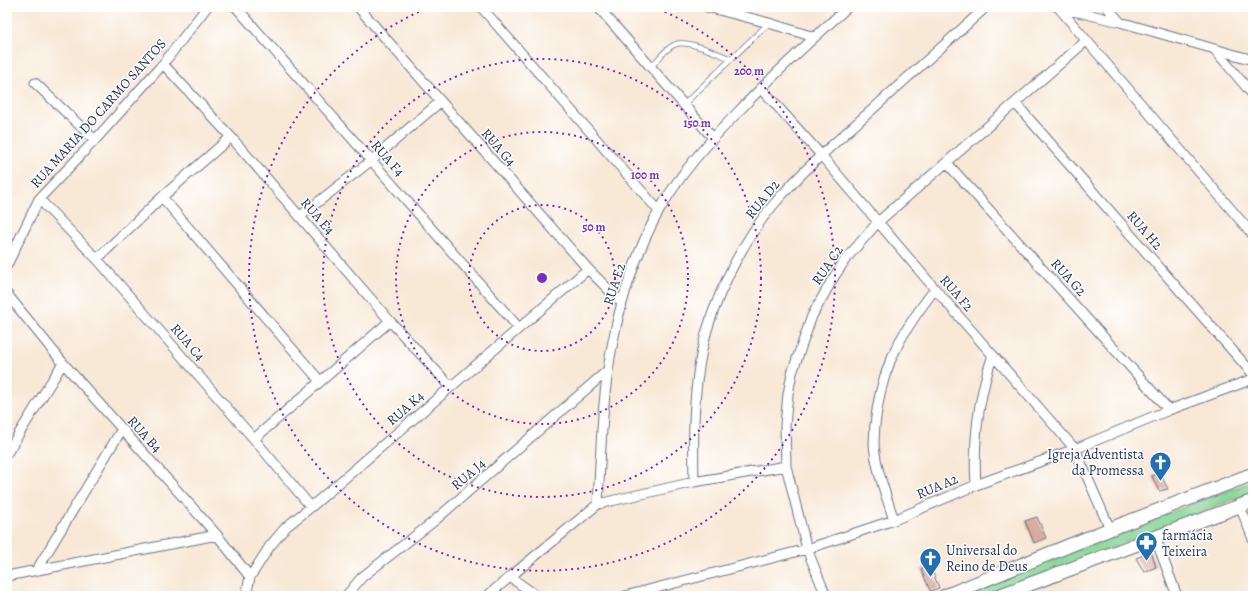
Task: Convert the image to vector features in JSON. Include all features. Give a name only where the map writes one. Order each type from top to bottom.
[{"type":"street","name":"RUA MARIA DO CARMO SANTOS","points":[[7,265],[39,199],[95,140],[163,64],[207,7]]},
{"type":"street","name":"RUA F4","points":[[236,7],[519,328]]},
{"type":"street","name":"RUA G4","points":[[358,7],[588,269],[622,303]]},
{"type":"street","points":[[481,7],[659,211]]},
{"type":"street","points":[[598,7],[713,138]]},
{"type":"street","points":[[707,7],[769,23],[814,37]]},
{"type":"street","name":"RUA E2","points":[[598,504],[601,427],[607,371],[614,335],[622,303],[645,241],[659,211],[683,174],[713,138],[814,37],[848,7]]},
{"type":"street","name":"RUA D2","points":[[694,482],[694,406],[702,349],[710,320],[732,268],[746,244],[773,205],[822,155],[986,7]]},
{"type":"street","points":[[1057,7],[1120,22],[1253,60]]},
{"type":"street","points":[[1057,7],[1253,235]]},
{"type":"street","points":[[1107,7],[1120,22]]},
{"type":"street","name":"RUA C2","points":[[826,596],[807,549],[786,466],[785,425],[788,394],[792,373],[812,316],[845,260],[878,222],[1016,104],[1086,41]]},
{"type":"street","points":[[1215,50],[1253,95]]},
{"type":"street","name":"RUA E4","points":[[163,64],[232,137],[390,321],[451,386]]},
{"type":"street","points":[[35,83],[95,140]]},
{"type":"street","name":"RUA F2","points":[[762,88],[822,155],[935,289],[1075,449],[1110,529]]},
{"type":"street","points":[[300,216],[372,160],[440,102]]},
{"type":"street","name":"RUA H2","points":[[1016,104],[1253,374]]},
{"type":"street","points":[[96,259],[162,197],[232,137]]},
{"type":"street","name":"RUA G2","points":[[947,163],[1169,410]]},
{"type":"street","points":[[162,197],[320,381]]},
{"type":"street","name":"RUA C4","points":[[39,199],[96,259],[254,439],[311,507]]},
{"type":"street","name":"RUA K4","points":[[250,577],[270,546],[286,527],[588,269]]},
{"type":"street","points":[[894,520],[882,485],[874,444],[874,430],[878,402],[885,373],[895,349],[915,314],[935,289]]},
{"type":"street","name":"RUA B4","points":[[7,294],[63,363],[217,536],[250,577]]},
{"type":"street","points":[[254,439],[390,321]]},
{"type":"street","points":[[976,485],[974,453],[978,416],[986,376],[993,354]]},
{"type":"street","points":[[7,453],[63,363]]},
{"type":"street","name":"RUA J4","points":[[346,596],[362,577],[398,550],[450,507],[607,371]]},
{"type":"street","name":"RUA A2","points":[[625,596],[807,549],[894,520],[976,485],[1075,449],[1169,410],[1253,379]]},
{"type":"street","points":[[36,571],[122,429]]},
{"type":"street","points":[[487,596],[598,504],[694,482],[786,466]]},
{"type":"street","points":[[945,596],[1110,529],[1253,474]]},
{"type":"street","points":[[998,596],[1253,501]]},
{"type":"street","points":[[1240,506],[1253,539]]},
{"type":"street","points":[[7,576],[217,536]]},
{"type":"street","points":[[1155,537],[1177,596]]},
{"type":"street","points":[[246,596],[250,577]]},
{"type":"street","points":[[510,577],[537,596]]},
{"type":"lane","points":[[684,104],[769,23]]},
{"type":"lane","points":[[651,67],[671,47],[681,42],[731,59]]},
{"type":"green space","points":[[1253,481],[1253,492],[1117,546],[986,596],[963,596],[1137,525]]},
{"type":"building","name":"Igreja Adventista da Promessa","points":[[1160,473],[1168,489],[1159,491],[1152,476]]},
{"type":"building","points":[[1037,517],[1046,538],[1034,543],[1025,521]]},
{"type":"building","name":"farmácia Teixeira","points":[[1151,552],[1156,567],[1144,572],[1136,558]]},
{"type":"building","name":"Universal do Reino de Deus","points":[[930,565],[939,588],[930,591],[921,569]]},
{"type":"place","name":"Igreja Adventista da Promessa","points":[[1160,482]]},
{"type":"place","name":"farmácia Teixeira","points":[[1146,562]]},
{"type":"place","name":"Universal do Reino de Deus","points":[[930,578]]}]
